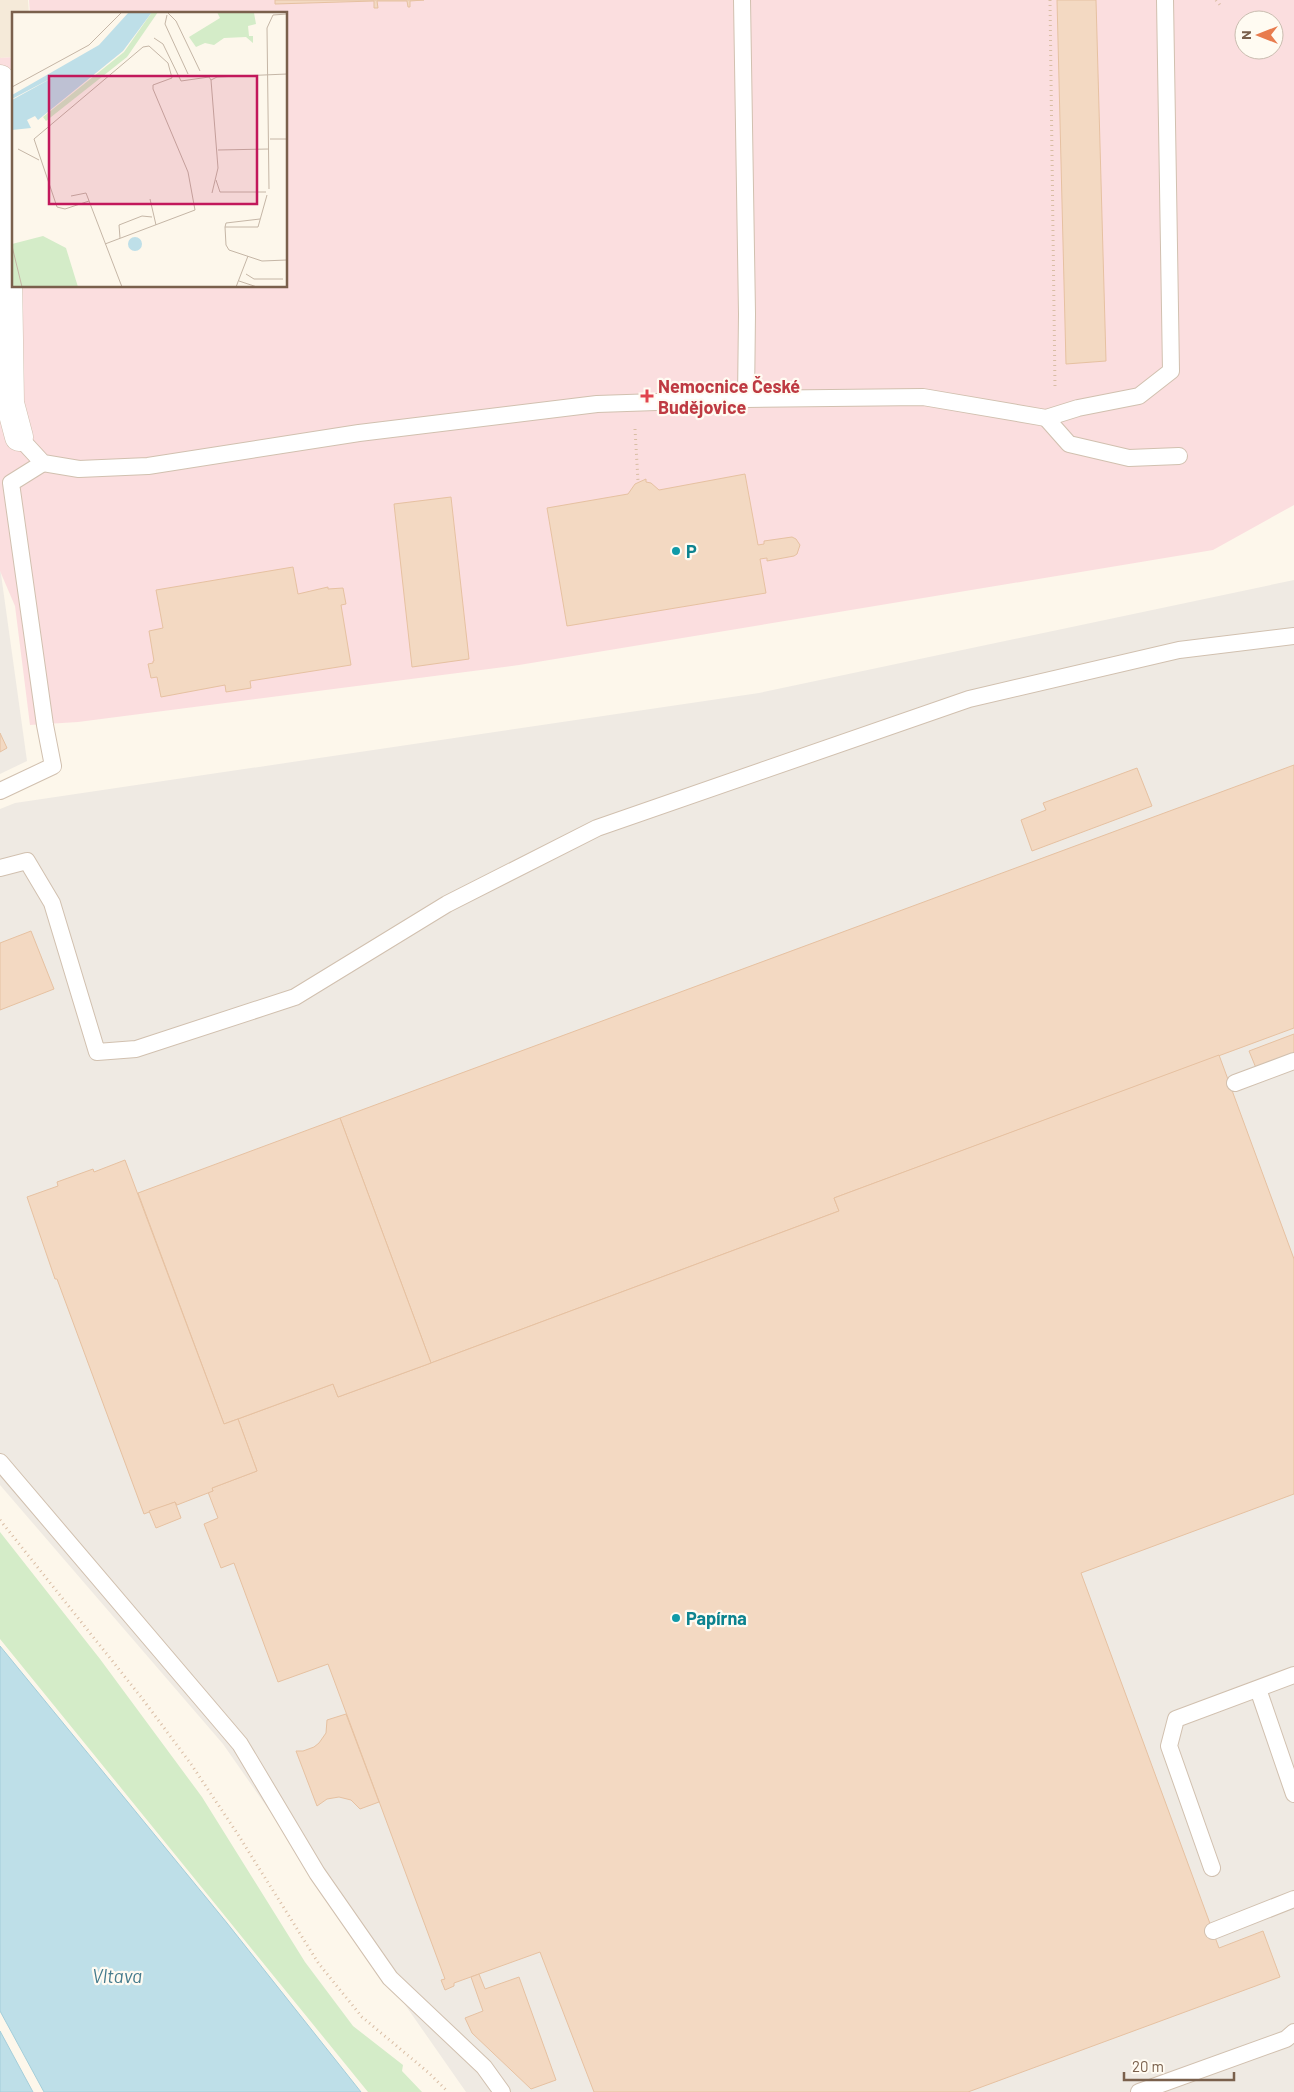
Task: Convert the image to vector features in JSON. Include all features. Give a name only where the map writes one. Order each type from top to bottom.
[{"type":"street","points":[[0,79],[4,212],[5,403],[18,437]]},
{"type":"lane","points":[[742,0],[746,399]]},
{"type":"lane","points":[[18,437],[43,462],[79,469],[148,466],[358,433],[597,404],[746,399],[923,397],[1046,418],[1078,408],[1139,396],[1171,372],[1165,0]]},
{"type":"lane","points":[[1046,418],[1069,444],[1130,458],[1179,456]]},
{"type":"lane","points":[[0,791],[53,766],[45,725],[10,483],[43,462]]},
{"type":"lane","points":[[0,868],[26,861],[52,903],[97,1052],[136,1049],[295,996],[447,904],[597,828],[969,699],[1179,650],[1294,636]]},
{"type":"lane","points":[[1235,1083],[1294,1062]]},
{"type":"lane","points":[[0,1462],[240,1744],[317,1873],[390,1978],[484,2067],[502,2092]]},
{"type":"lane","points":[[1212,1868],[1169,1746],[1176,1719],[1294,1675]]},
{"type":"lane","points":[[1258,1689],[1294,1794]]},
{"type":"lane","points":[[1213,1931],[1294,1898]]},
{"type":"lane","points":[[1139,2092],[1286,2039],[1294,2032]]},
{"type":"path","points":[[1046,418],[1055,398],[1050,0]]},
{"type":"path","points":[[1216,0],[1220,6]]},
{"type":"path","points":[[634,403],[638,481]]},
{"type":"path","points":[[0,1520],[142,1697],[191,1764],[237,1832],[318,1964],[362,2017],[429,2073],[448,2092]]},
{"type":"shaded area","points":[[0,0],[28,0],[29,12],[12,12],[12,57],[0,58]]},
{"type":"shaded area","name":"Nemocnice České Budějovice","points":[[29,0],[1294,0],[1294,505],[1213,550],[519,665],[78,722],[30,725],[15,606],[0,571],[0,58],[12,57],[12,288],[288,288],[288,12],[30,12]]},
{"type":"shaded area","points":[[0,567],[27,761],[0,774]]},
{"type":"shaded area","points":[[1294,580],[1294,2092],[466,2092],[223,1744],[0,1485],[0,809],[15,803],[759,693]]},
{"type":"green space","points":[[0,1532],[100,1659],[202,1797],[305,1962],[353,2026],[403,2065],[402,2071],[422,2092],[368,2092],[0,1639]]},
{"type":"water","name":"Vltava","points":[[0,1646],[227,1923],[361,2092],[44,2092],[0,2011]]},
{"type":"water","points":[[0,2031],[33,2092],[0,2092]]},
{"type":"building","points":[[275,0],[424,0],[410,1],[410,7],[408,7],[407,1],[377,1],[378,8],[374,8],[374,1],[275,4]]},
{"type":"building","points":[[1057,0],[1096,0],[1106,361],[1066,364]]},
{"type":"building","name":"P","points":[[745,474],[758,545],[764,544],[764,541],[792,537],[800,545],[797,554],[794,556],[767,561],[767,558],[760,559],[766,593],[567,626],[547,508],[628,494],[635,484],[646,479],[646,482],[651,483],[659,490]]},
{"type":"building","points":[[451,497],[469,659],[412,667],[394,504]]},
{"type":"building","points":[[293,567],[298,594],[328,587],[328,589],[343,588],[346,604],[341,605],[351,665],[250,681],[251,688],[226,692],[225,685],[161,697],[157,677],[151,678],[148,664],[154,661],[149,631],[163,628],[156,590]]},
{"type":"building","points":[[0,733],[7,748],[0,752]]},
{"type":"building","points":[[1294,765],[1294,1028],[834,1198],[839,1211],[431,1363],[340,1118]]},
{"type":"building","points":[[1137,768],[1152,806],[1032,851],[1021,820],[1046,810],[1043,803]]},
{"type":"building","points":[[31,931],[54,989],[0,1010],[0,943]]},
{"type":"building","points":[[1294,1034],[1294,1053],[1256,1068],[1249,1051]]},
{"type":"building","name":"Papírna","points":[[1219,1055],[1294,1259],[1294,1494],[1081,1573],[1219,1948],[1263,1931],[1280,1977],[968,2092],[594,2092],[540,1952],[454,1983],[454,1986],[445,1990],[441,1980],[445,1979],[328,1664],[278,1682],[234,1563],[221,1568],[204,1524],[218,1518],[208,1492],[213,1491],[212,1488],[257,1471],[238,1419],[333,1384],[338,1397],[431,1363],[839,1211],[834,1198]]},
{"type":"building","points":[[340,1118],[431,1363],[338,1397],[333,1384],[224,1424],[138,1193]]},
{"type":"building","points":[[125,1160],[224,1424],[238,1419],[257,1471],[212,1488],[213,1491],[177,1505],[175,1502],[144,1514],[57,1279],[55,1279],[27,1197],[58,1186],[57,1182],[93,1169],[94,1172]]},
{"type":"building","points":[[175,1502],[181,1518],[156,1528],[149,1511]]},
{"type":"building","points":[[346,1714],[379,1802],[360,1809],[351,1800],[339,1797],[327,1799],[317,1806],[296,1751],[303,1751],[314,1747],[326,1733],[327,1720]]},
{"type":"building","points":[[479,1974],[485,1989],[519,1977],[556,2080],[531,2089],[472,2033],[465,2018],[483,2011],[471,1977]]},
{"type":"place","name":"Nemocnice České Budějovice","points":[[647,396]]},
{"type":"place","name":"P","points":[[676,551]]},
{"type":"place","name":"Papírna","points":[[676,1618]]}]
